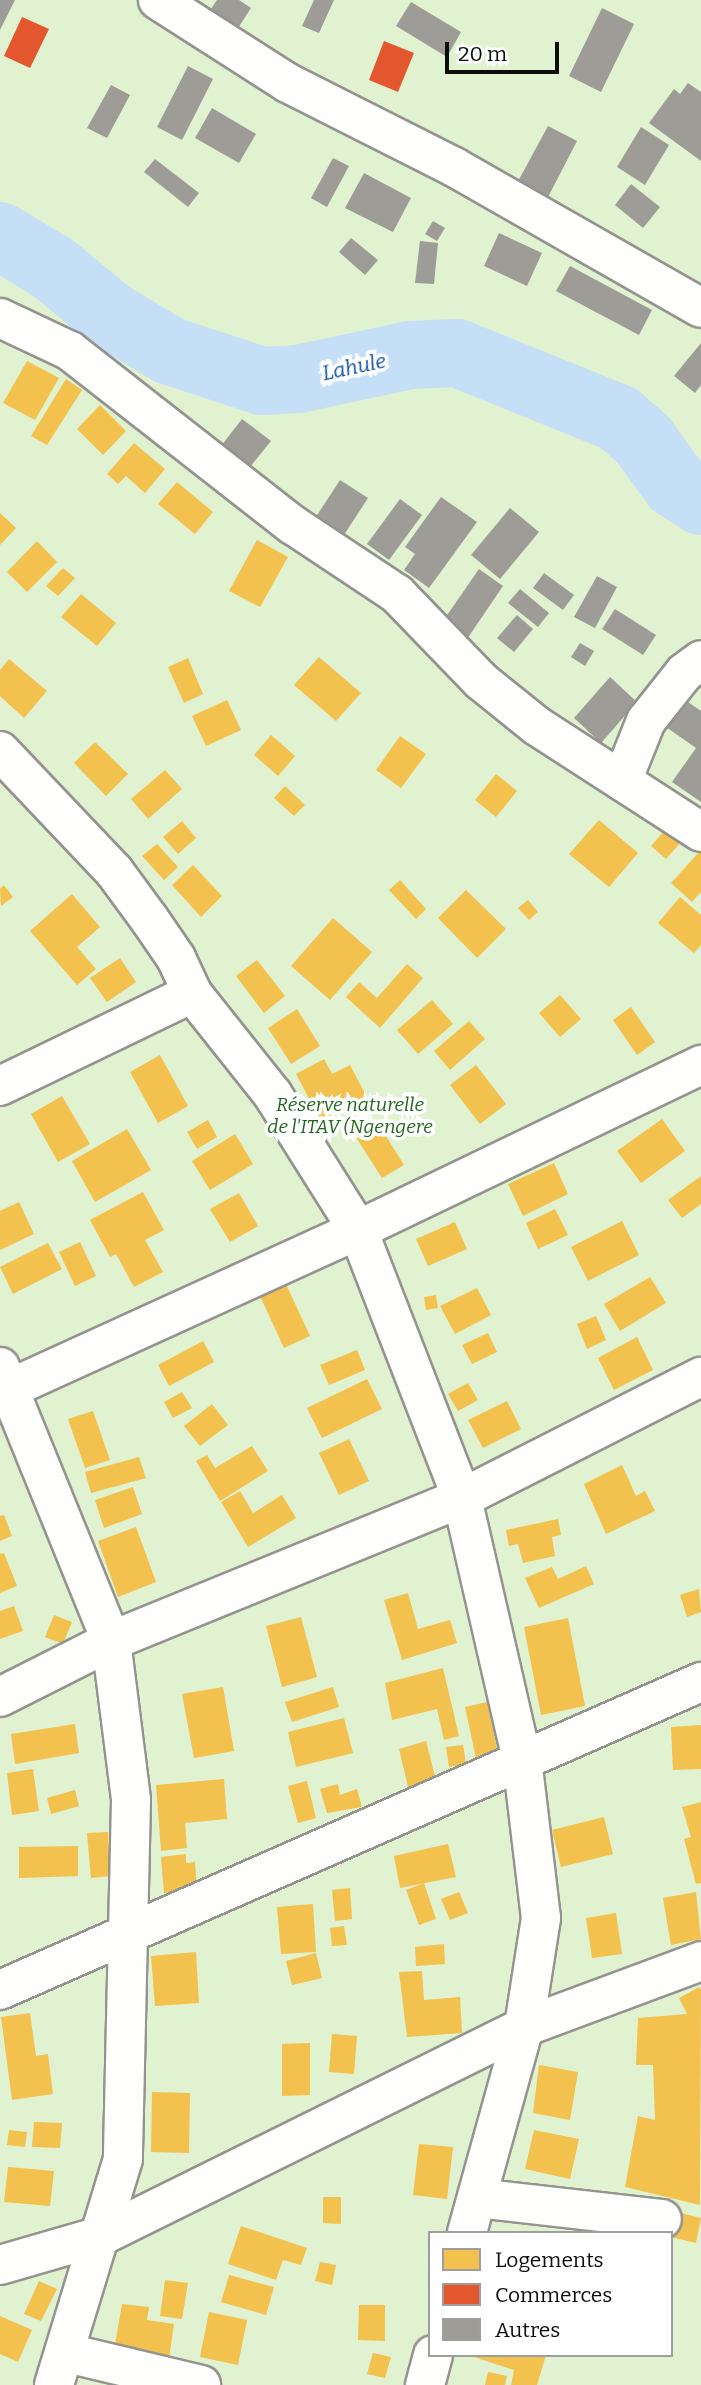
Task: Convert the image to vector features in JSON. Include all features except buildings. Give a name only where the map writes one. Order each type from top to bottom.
[{"type":"street","points":[[158,0],[288,83],[454,167],[701,308]]},
{"type":"street","points":[[0,318],[70,351],[293,525],[397,594],[481,681],[537,726],[701,832]]},
{"type":"street","points":[[622,781],[646,721],[684,673],[701,660]]},
{"type":"street","points":[[0,751],[114,871],[176,958],[192,993],[274,1095],[358,1230],[462,1498],[522,1759],[541,1918],[524,2027],[472,2216],[662,2219]]},
{"type":"street","points":[[0,1086],[192,993]]},
{"type":"street","points":[[201,2385],[60,2369],[103,2235],[123,2159],[131,1800],[111,1641],[3,1383],[358,1230],[701,1065]]},
{"type":"street","points":[[0,1697],[111,1641],[462,1498],[701,1377]]},
{"type":"street","points":[[0,1990],[701,1682]]},
{"type":"street","points":[[0,2266],[103,2235],[524,2027],[701,1961]]},
{"type":"street","points":[[425,2385],[432,2357]]},
{"type":"green space","name":"Réserve naturelle de l'ITAV (Ngengere","points":[[0,0],[701,0],[701,2385],[0,2385]]},
{"type":"waterway","name":"Lahule","points":[[0,236],[53,268],[110,315],[170,351],[262,381],[298,379],[410,355],[457,353],[618,418],[644,441],[675,484],[701,501]]}]
